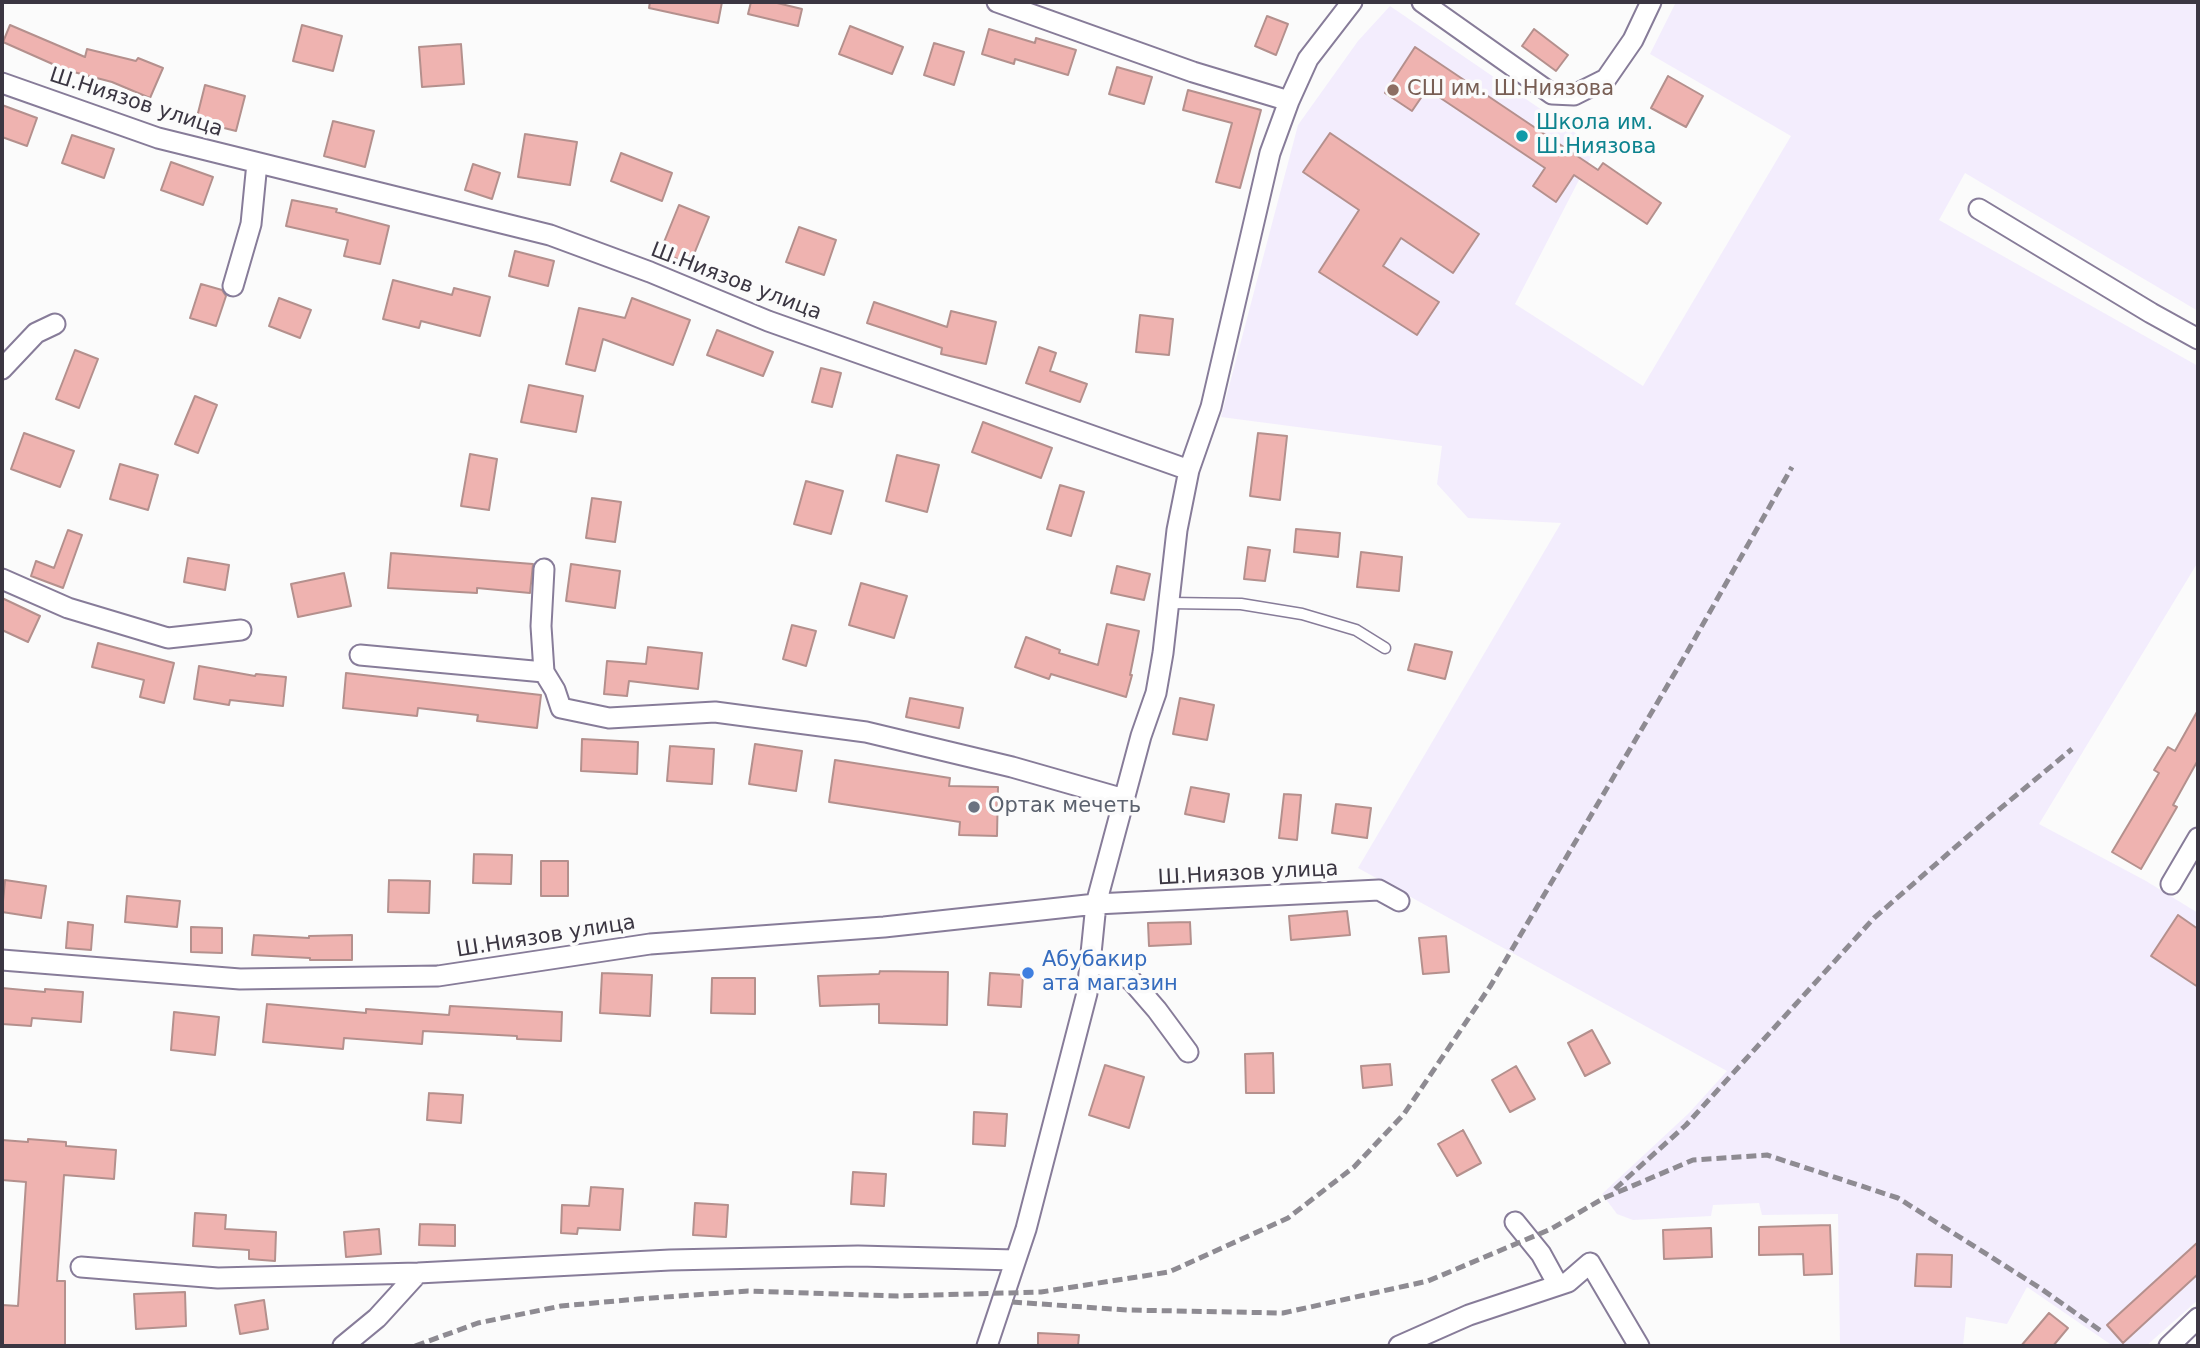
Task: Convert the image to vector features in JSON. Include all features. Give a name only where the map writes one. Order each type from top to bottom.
[{"type":"street","points":[[997,2],[1194,72],[1289,102]]},
{"type":"street","points":[[987,1346],[1026,1229],[1087,993],[1096,904],[1141,736],[1156,693],[1164,653],[1177,530],[1189,470],[1211,407],[1270,153],[1308,60],[1352,2]]},
{"type":"street","points":[[1422,2],[1552,94],[1574,95],[1606,79],[1633,40],[1651,2]]},
{"type":"street","name":"Ш.Ниязов улица","points":[[2,83],[158,138],[551,235],[768,321],[1189,470]]},
{"type":"street","points":[[233,286],[251,224],[257,163]]},
{"type":"street","points":[[1979,209],[2198,339]]},
{"type":"street","points":[[2,369],[36,333],[55,324]]},
{"type":"street","points":[[544,569],[541,626],[544,672],[555,690],[561,708],[609,718],[715,712],[866,732],[1124,799]]},
{"type":"street","points":[[2,579],[68,608],[168,638],[241,630]]},
{"type":"street","points":[[360,655],[544,672]]},
{"type":"street","points":[[2171,884],[2198,838]]},
{"type":"street","name":"Ш.Ниязов улица","points":[[2,960],[240,979],[438,976],[650,944],[884,927],[1096,904],[1379,890],[1399,901]]},
{"type":"street","points":[[1091,958],[1131,980],[1188,1052]]},
{"type":"street","points":[[1515,1222],[1541,1254],[1558,1285]]},
{"type":"street","points":[[80,1267],[218,1278],[418,1273],[670,1260],[845,1256],[1015,1260]]},
{"type":"street","points":[[1399,1346],[1469,1315],[1567,1282],[1590,1263],[1639,1346]]},
{"type":"street","points":[[343,1346],[377,1318],[418,1273]]},
{"type":"street","points":[[2169,1346],[2198,1318]]},
{"type":"lane","points":[[1168,603],[1241,604],[1302,614],[1356,630],[1385,648]]},
{"type":"shaded area","points":[[1676,2],[2198,2],[2198,311],[1965,173],[1939,220],[2198,366],[2198,562],[2039,824],[2146,881],[2198,913],[2198,1300],[2146,1346],[2113,1346],[2027,1287],[2007,1324],[1966,1317],[1963,1346],[1840,1346],[1838,1214],[1762,1215],[1759,1203],[1713,1205],[1711,1216],[1633,1220],[1617,1214],[1602,1194],[1689,1113],[1727,1071],[1358,868],[1561,523],[1468,518],[1437,484],[1442,446],[1221,417],[1298,125],[1358,41],[1390,6],[1596,147],[1515,304],[1643,386],[1791,136],[1650,54]]},
{"type":"building","points":[[650,2],[722,2],[718,23],[649,8]]},
{"type":"building","points":[[751,2],[773,2],[802,9],[798,26],[748,14]]},
{"type":"building","points":[[1267,16],[1288,24],[1276,55],[1255,46]]},
{"type":"building","points":[[10,25],[85,57],[87,49],[136,61],[138,58],[163,68],[150,98],[112,82],[66,70],[3,42]]},
{"type":"building","points":[[302,25],[342,36],[333,71],[293,61]]},
{"type":"building","points":[[850,26],[903,47],[892,74],[839,54]]},
{"type":"building","points":[[989,29],[1035,43],[1036,38],[1076,50],[1068,75],[1015,59],[1014,64],[982,54]]},
{"type":"building","points":[[1534,29],[1568,55],[1556,71],[1522,46]]},
{"type":"building","points":[[934,43],[964,52],[954,85],[924,75]]},
{"type":"building","points":[[461,44],[464,84],[422,87],[419,47]]},
{"type":"building","name":"Школа им. Ш.Ниязова","points":[[1415,47],[1598,170],[1603,163],[1661,203],[1647,224],[1574,175],[1556,202],[1533,186],[1545,168],[1427,89],[1412,111],[1385,93]]},
{"type":"building","points":[[1117,67],[1152,77],[1144,104],[1109,94]]},
{"type":"building","points":[[1668,76],[1703,96],[1686,127],[1651,108]]},
{"type":"building","points":[[205,85],[245,96],[236,131],[196,121]]},
{"type":"building","points":[[1188,90],[1261,110],[1240,188],[1216,182],[1232,123],[1183,110]]},
{"type":"building","points":[[2,105],[37,118],[27,146],[2,137]]},
{"type":"building","points":[[333,121],[374,131],[365,167],[324,156]]},
{"type":"building","points":[[1330,133],[1479,234],[1453,273],[1401,238],[1383,266],[1439,302],[1417,335],[1319,272],[1359,210],[1303,172]]},
{"type":"building","points":[[525,134],[577,142],[570,185],[518,177]]},
{"type":"building","points":[[72,135],[114,149],[104,178],[62,163]]},
{"type":"building","points":[[621,153],[672,173],[662,201],[611,181]]},
{"type":"building","points":[[171,162],[213,177],[203,205],[161,190]]},
{"type":"building","points":[[473,164],[500,173],[492,199],[465,190]]},
{"type":"building","points":[[292,200],[337,209],[336,212],[389,226],[380,264],[344,256],[348,240],[286,226]]},
{"type":"building","points":[[679,205],[709,217],[690,264],[660,252]]},
{"type":"building","points":[[799,227],[836,240],[824,275],[786,262]]},
{"type":"building","points":[[515,251],[554,261],[548,286],[509,276]]},
{"type":"building","points":[[393,280],[452,295],[454,288],[490,297],[480,336],[421,321],[419,328],[383,319]]},
{"type":"building","points":[[201,284],[222,290],[226,296],[216,326],[190,318]]},
{"type":"building","points":[[279,298],[311,310],[300,338],[269,326]]},
{"type":"building","points":[[632,298],[690,320],[673,365],[603,339],[595,371],[566,364],[579,308],[625,318]]},
{"type":"building","points":[[874,302],[947,327],[951,311],[996,322],[986,364],[941,354],[942,348],[867,323]]},
{"type":"building","points":[[1140,315],[1173,319],[1169,355],[1136,352]]},
{"type":"building","points":[[717,330],[773,352],[763,376],[707,355]]},
{"type":"building","points":[[1039,347],[1056,353],[1050,371],[1087,384],[1080,402],[1026,383]]},
{"type":"building","points":[[75,350],[98,359],[79,408],[56,399]]},
{"type":"building","points":[[821,368],[841,373],[832,407],[812,402]]},
{"type":"building","points":[[529,385],[583,396],[576,432],[521,422]]},
{"type":"building","points":[[195,396],[217,405],[198,453],[175,444]]},
{"type":"building","points":[[983,422],[1052,448],[1041,478],[972,452]]},
{"type":"building","points":[[24,433],[74,451],[60,487],[11,469]]},
{"type":"building","points":[[1258,433],[1287,436],[1280,500],[1250,496]]},
{"type":"building","points":[[470,454],[497,459],[489,510],[461,506]]},
{"type":"building","points":[[897,455],[939,465],[927,512],[886,501]]},
{"type":"building","points":[[120,464],[158,475],[148,510],[110,499]]},
{"type":"building","points":[[806,481],[843,491],[831,534],[794,524]]},
{"type":"building","points":[[1060,485],[1084,492],[1071,536],[1047,529]]},
{"type":"building","points":[[592,498],[621,502],[615,542],[586,538]]},
{"type":"building","points":[[1296,529],[1340,533],[1338,557],[1294,552]]},
{"type":"building","points":[[68,530],[82,535],[63,588],[31,576],[36,561],[54,568]]},
{"type":"building","points":[[1248,547],[1270,550],[1265,581],[1244,579]]},
{"type":"building","points":[[1361,552],[1402,557],[1399,591],[1357,587]]},
{"type":"building","points":[[391,553],[533,564],[530,593],[477,588],[477,593],[388,588]]},
{"type":"building","points":[[188,558],[229,565],[225,590],[184,582]]},
{"type":"building","points":[[571,564],[620,571],[615,608],[566,601]]},
{"type":"building","points":[[1117,566],[1150,574],[1144,600],[1111,593]]},
{"type":"building","points":[[344,573],[351,606],[298,617],[291,584]]},
{"type":"building","points":[[861,583],[907,596],[894,638],[849,625]]},
{"type":"building","points":[[2,598],[40,616],[28,642],[2,630]]},
{"type":"building","points":[[1107,624],[1139,631],[1126,697],[1051,674],[1049,679],[1015,667],[1026,637],[1060,650],[1059,653],[1098,665]]},
{"type":"building","points":[[792,625],[816,631],[806,666],[783,659]]},
{"type":"building","points":[[98,643],[174,663],[164,703],[140,697],[144,680],[92,667]]},
{"type":"building","points":[[1415,644],[1452,652],[1445,679],[1408,670]]},
{"type":"building","points":[[648,647],[702,653],[698,689],[629,681],[627,696],[604,694],[607,661],[646,664]]},
{"type":"building","points":[[199,666],[255,676],[286,677],[283,706],[230,700],[229,705],[194,699]]},
{"type":"building","points":[[346,673],[541,695],[537,728],[477,721],[478,715],[418,708],[417,716],[343,708]]},
{"type":"building","points":[[910,698],[963,708],[959,728],[906,717]]},
{"type":"building","points":[[1180,698],[1214,705],[1207,740],[1173,734]]},
{"type":"building","points":[[2198,710],[2198,760],[2173,805],[2177,807],[2141,869],[2112,852],[2159,773],[2154,770],[2168,747],[2175,751]]},
{"type":"building","points":[[582,739],[638,742],[637,774],[581,771]]},
{"type":"building","points":[[755,744],[802,751],[796,791],[749,784]]},
{"type":"building","points":[[670,746],[714,749],[712,784],[667,781]]},
{"type":"building","points":[[835,760],[950,778],[949,786],[998,787],[997,836],[959,835],[960,822],[829,802]]},
{"type":"building","points":[[1191,787],[1229,794],[1224,822],[1185,814]]},
{"type":"building","points":[[1284,794],[1301,795],[1297,840],[1279,838]]},
{"type":"building","points":[[1336,804],[1371,808],[1367,838],[1332,833]]},
{"type":"building","points":[[474,854],[512,855],[511,884],[473,883]]},
{"type":"building","points":[[541,861],[568,861],[568,896],[541,896]]},
{"type":"building","points":[[5,880],[46,886],[41,918],[2,912]]},
{"type":"building","points":[[389,880],[430,881],[429,913],[388,912]]},
{"type":"building","points":[[127,896],[180,901],[177,927],[125,922]]},
{"type":"building","points":[[1347,911],[1350,935],[1291,940],[1289,916]]},
{"type":"building","points":[[2178,915],[2198,929],[2198,987],[2151,956]]},
{"type":"building","points":[[68,922],[93,925],[91,950],[66,948]]},
{"type":"building","points":[[1190,922],[1191,944],[1149,946],[1148,923]]},
{"type":"building","points":[[191,927],[222,928],[222,953],[191,952]]},
{"type":"building","points":[[254,935],[309,938],[352,935],[352,960],[252,955]]},
{"type":"building","points":[[1446,936],[1449,972],[1423,974],[1419,938]]},
{"type":"building","points":[[880,971],[948,972],[947,1025],[879,1023],[879,1004],[820,1006],[818,976],[879,974]]},
{"type":"building","points":[[602,973],[652,975],[650,1016],[600,1013]]},
{"type":"building","points":[[990,973],[1023,975],[1021,1007],[988,1005]]},
{"type":"building","points":[[712,978],[755,978],[755,1014],[711,1013]]},
{"type":"building","points":[[2,988],[83,992],[81,1022],[32,1018],[31,1026],[2,1024]]},
{"type":"building","points":[[267,1004],[366,1013],[366,1009],[449,1015],[450,1006],[562,1012],[561,1041],[423,1031],[422,1044],[344,1038],[343,1049],[263,1042]]},
{"type":"building","points":[[174,1012],[219,1017],[215,1055],[171,1050]]},
{"type":"building","points":[[1592,1030],[1610,1063],[1585,1076],[1568,1043]]},
{"type":"building","points":[[1273,1053],[1274,1093],[1246,1093],[1245,1054]]},
{"type":"building","points":[[1390,1064],[1392,1085],[1363,1088],[1361,1066]]},
{"type":"building","points":[[1105,1065],[1144,1077],[1129,1128],[1089,1115]]},
{"type":"building","points":[[1516,1066],[1535,1099],[1510,1112],[1492,1080]]},
{"type":"building","points":[[429,1093],[463,1095],[461,1123],[427,1120]]},
{"type":"building","points":[[974,1112],[1007,1114],[1005,1146],[973,1144]]},
{"type":"building","points":[[1463,1130],[1481,1163],[1457,1176],[1438,1144]]},
{"type":"building","points":[[28,1139],[66,1142],[66,1146],[116,1150],[114,1179],[64,1175],[57,1281],[65,1281],[65,1346],[2,1346],[2,1305],[18,1306],[26,1182],[2,1180],[2,1140],[28,1142]]},
{"type":"building","points":[[853,1172],[886,1174],[884,1206],[851,1204]]},
{"type":"building","points":[[591,1187],[623,1189],[620,1230],[578,1228],[577,1234],[561,1233],[562,1205],[589,1206]]},
{"type":"building","points":[[695,1203],[728,1205],[726,1237],[693,1235]]},
{"type":"building","points":[[195,1213],[226,1215],[225,1229],[276,1232],[275,1261],[249,1259],[249,1250],[193,1246]]},
{"type":"building","points":[[420,1224],[455,1225],[455,1246],[419,1245]]},
{"type":"building","points":[[1830,1225],[1832,1274],[1804,1275],[1803,1254],[1759,1255],[1759,1227]]},
{"type":"building","points":[[1711,1228],[1712,1257],[1664,1259],[1663,1230]]},
{"type":"building","points":[[379,1229],[381,1254],[346,1257],[344,1232]]},
{"type":"building","points":[[2198,1242],[2198,1274],[2123,1343],[2107,1325]]},
{"type":"building","points":[[1917,1254],[1952,1255],[1951,1287],[1915,1286]]},
{"type":"building","points":[[185,1292],[186,1326],[136,1329],[134,1294]]},
{"type":"building","points":[[264,1300],[268,1329],[240,1334],[235,1305]]},
{"type":"building","points":[[2049,1313],[2068,1328],[2053,1346],[2021,1346]]},
{"type":"building","points":[[1038,1333],[1079,1335],[1078,1346],[1038,1346]]},
{"type":"railway","points":[[415,1346],[478,1323],[561,1306],[638,1299],[748,1291],[898,1296],[1041,1292],[1169,1272],[1288,1218],[1354,1167],[1404,1114],[1491,985],[1686,654],[1792,467]]},
{"type":"railway","points":[[1615,1189],[1686,1125],[1874,918],[2072,749]]},
{"type":"railway","points":[[1012,1302],[1127,1310],[1283,1313],[1428,1281],[1551,1229],[1604,1198],[1693,1160],[1767,1155],[1898,1198],[2040,1288],[2104,1333]]},
{"type":"place","name":"СШ им. Ш.Ниязова","points":[[1393,90]]},
{"type":"place","name":"Школа им. Ш.Ниязова","points":[[1522,136]]},
{"type":"place","name":"Ортак мечеть","points":[[974,807]]},
{"type":"place","name":"Абубакир ата магазин","points":[[1028,973]]}]
